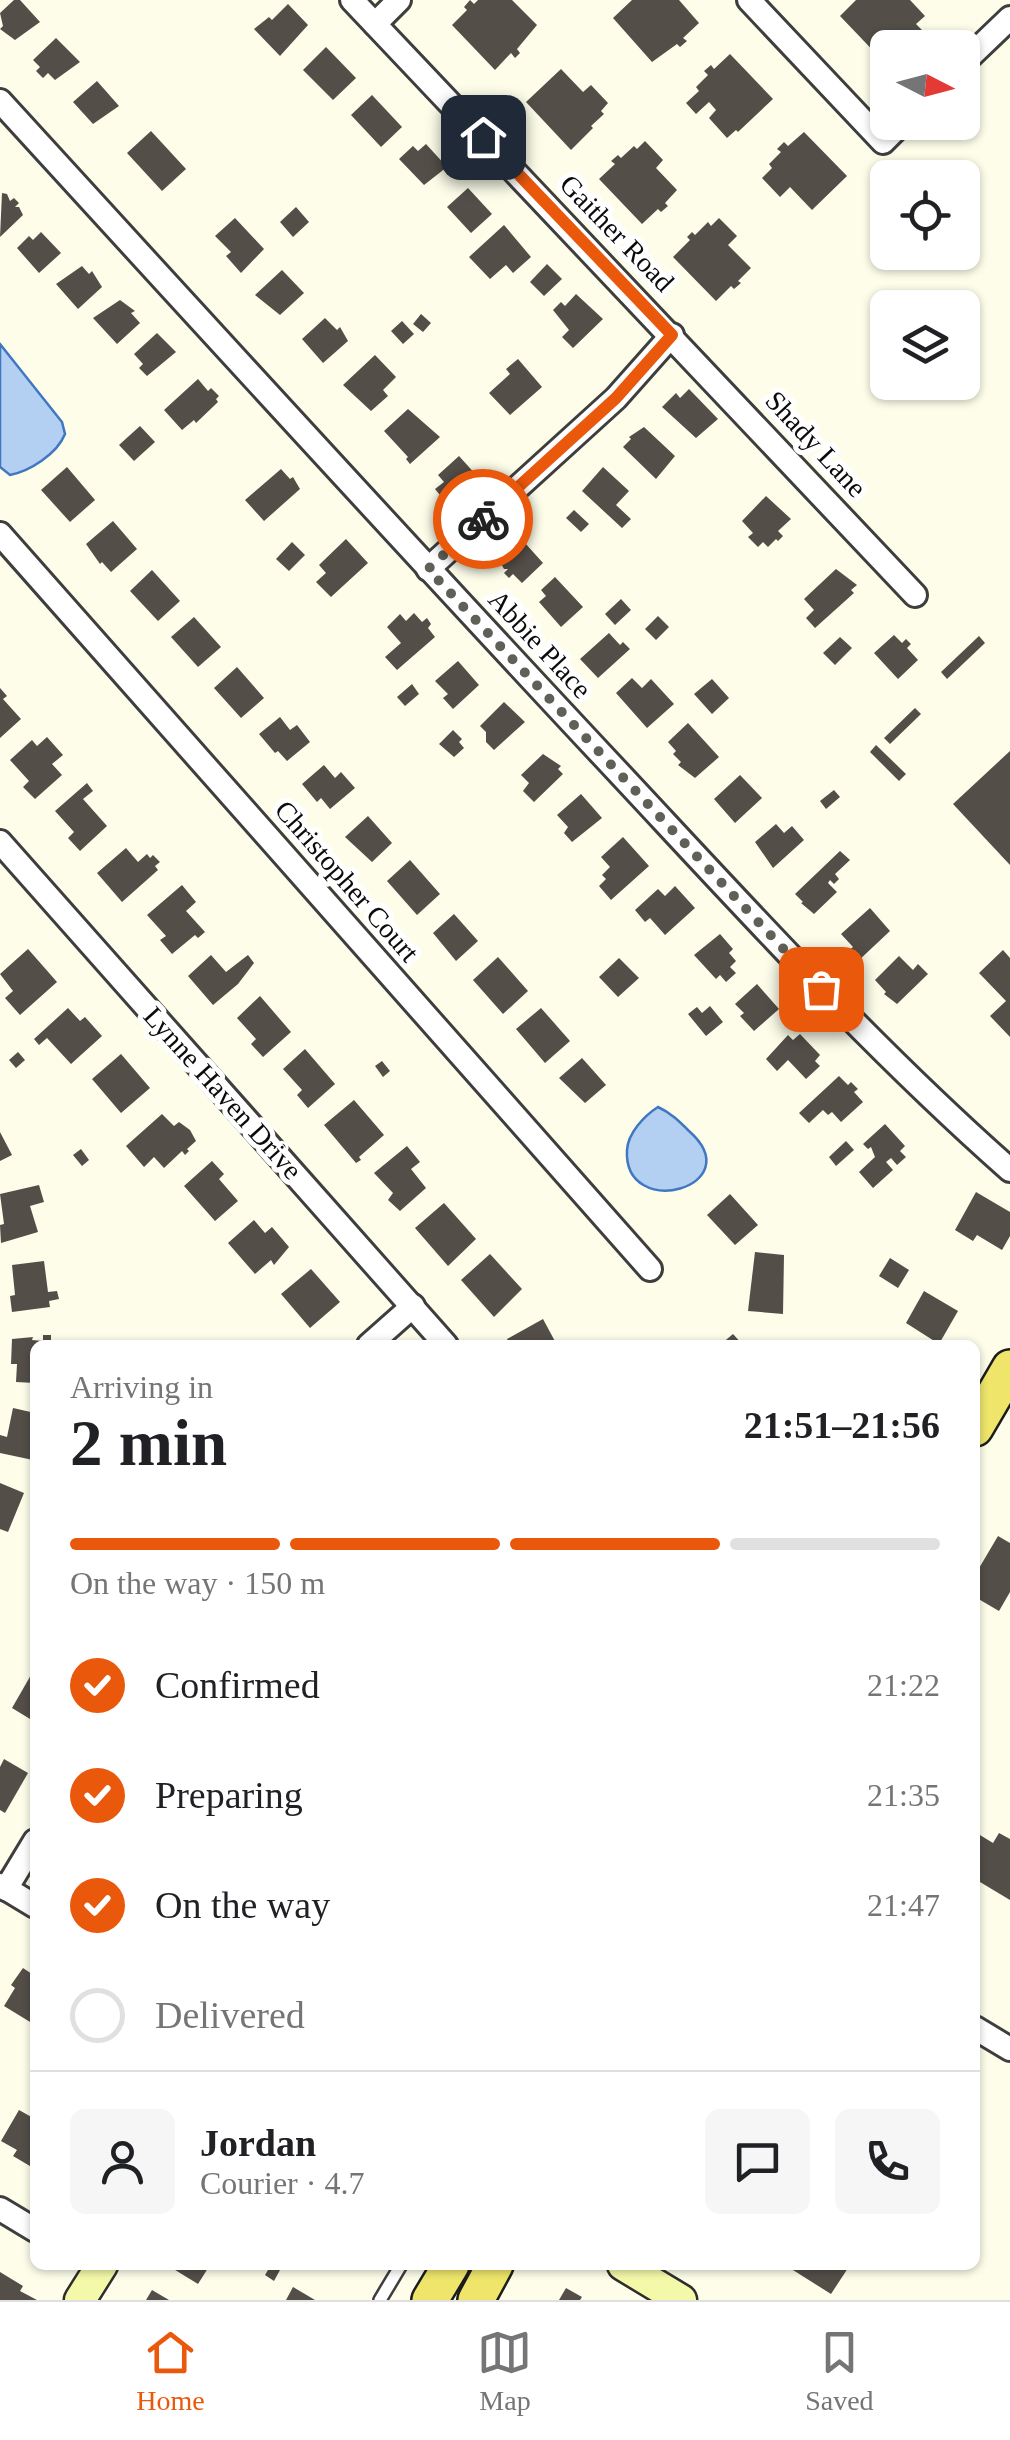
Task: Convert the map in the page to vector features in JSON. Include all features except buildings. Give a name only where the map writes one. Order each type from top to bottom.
[{"type":"main road","points":[[980,1419],[1010,1368]]},
{"type":"main road","points":[[80,2300],[96,2270]]},
{"type":"main road","points":[[430,2300],[448,2270]]},
{"type":"main road","points":[[476,2300],[492,2270]]},
{"type":"main road","points":[[631,2270],[671,2297]]},
{"type":"street","name":"Gaither Road","points":[[352,0],[672,335]]},
{"type":"street","points":[[375,24],[399,0]]},
{"type":"street","points":[[749,0],[870,129]]},
{"type":"street","points":[[980,47],[1010,18]]},
{"type":"street","name":"Abbie Place","points":[[0,101],[428,569],[847,1017],[920,1090],[1010,1170]]},
{"type":"street","points":[[428,569],[616,398],[672,335]]},
{"type":"street","name":"Shady Lane","points":[[672,335],[915,594]]},
{"type":"street","name":"Christopher Court","points":[[0,534],[650,1268]]},
{"type":"street","name":"Lynne Haven Drive","points":[[0,842],[442,1340]]},
{"type":"street","points":[[376,1340],[413,1306]]},
{"type":"street","points":[[30,1848],[3,1887],[30,1903]]},
{"type":"street","points":[[980,2031],[1010,2049]]},
{"type":"street","points":[[0,2209],[30,2227]]},
{"type":"lane","points":[[380,2300],[398,2270]]},
{"type":"water","points":[[0,344],[62,422],[65,434],[42,460],[10,475],[0,467]]},
{"type":"water","points":[[658,1107],[682,1124],[704,1151],[705,1168],[696,1181],[680,1188],[661,1190],[644,1185],[631,1172],[627,1150],[630,1137]]},
{"type":"way so far","points":[[483,519],[428,569],[821,989]]},
{"type":"route","points":[[483,137],[672,335],[616,398],[483,519]]}]
